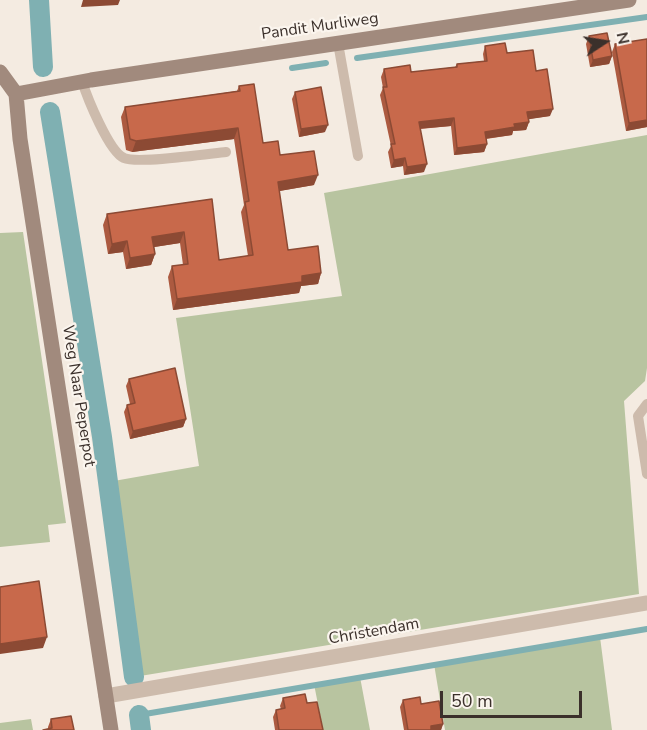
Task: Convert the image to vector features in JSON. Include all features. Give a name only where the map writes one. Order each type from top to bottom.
[{"type":"street","name":"Pandit Murliweg","points":[[16,94],[82,81],[629,0]]},
{"type":"street","points":[[0,72],[16,94]]},
{"type":"street","name":"Weg Naar Peperpot","points":[[16,94],[20,139],[111,730]]},
{"type":"street","name":"Christendam","points":[[106,696],[647,603]]},
{"type":"lane","points":[[338,43],[358,156]]},
{"type":"lane","points":[[82,81],[88,100],[114,149],[123,158],[139,160],[226,152]]},
{"type":"lane","points":[[647,404],[638,416],[647,474]]},
{"type":"green space","points":[[647,135],[647,368],[645,381],[624,401],[639,594],[134,677],[108,482],[199,466],[176,318],[342,296],[324,193]]},
{"type":"green space","points":[[23,232],[66,523],[48,525],[50,542],[0,547],[0,233]]},
{"type":"green space","points":[[600,637],[612,730],[445,730],[434,664]]},
{"type":"green space","points":[[360,677],[370,730],[323,730],[314,684]]},
{"type":"green space","points":[[31,719],[33,730],[0,730],[0,723]]},
{"type":"building","points":[[607,33],[612,56],[593,60],[589,36]]},
{"type":"building","points":[[647,39],[647,120],[629,123],[615,44]]},
{"type":"building","points":[[505,43],[507,53],[533,50],[536,71],[547,69],[553,109],[527,112],[529,122],[485,132],[487,144],[457,148],[454,118],[419,122],[427,164],[407,167],[405,158],[394,160],[391,144],[395,144],[383,87],[387,87],[384,69],[410,65],[411,72],[487,61],[485,46]]},
{"type":"building","points":[[254,84],[263,143],[278,141],[280,155],[314,151],[318,175],[278,182],[288,250],[318,246],[321,273],[302,276],[302,282],[177,299],[172,266],[188,264],[184,232],[152,237],[155,254],[130,258],[127,241],[112,244],[107,214],[212,199],[219,260],[253,255],[245,202],[249,201],[238,128],[136,141],[130,139],[125,107],[240,91],[239,86]]},
{"type":"building","points":[[321,87],[328,125],[301,129],[295,92]]},
{"type":"building","points":[[175,368],[186,419],[133,431],[127,405],[135,403],[129,379]]},
{"type":"building","points":[[39,581],[47,637],[0,644],[0,587]]},
{"type":"building","points":[[305,694],[307,703],[317,702],[323,730],[279,730],[276,710],[285,708],[283,698]]},
{"type":"building","points":[[420,697],[421,704],[439,701],[443,724],[431,726],[431,730],[408,730],[403,700]]},
{"type":"building","points":[[71,716],[74,730],[43,730],[52,728],[51,719]]},
{"type":"waterway","points":[[39,0],[43,67]]},
{"type":"waterway","points":[[357,58],[647,17]]},
{"type":"waterway","points":[[292,68],[326,63]]},
{"type":"waterway","points":[[50,112],[102,437],[134,677]]},
{"type":"waterway","points":[[139,715],[647,629]]},
{"type":"waterway","points":[[139,715],[141,730]]}]
